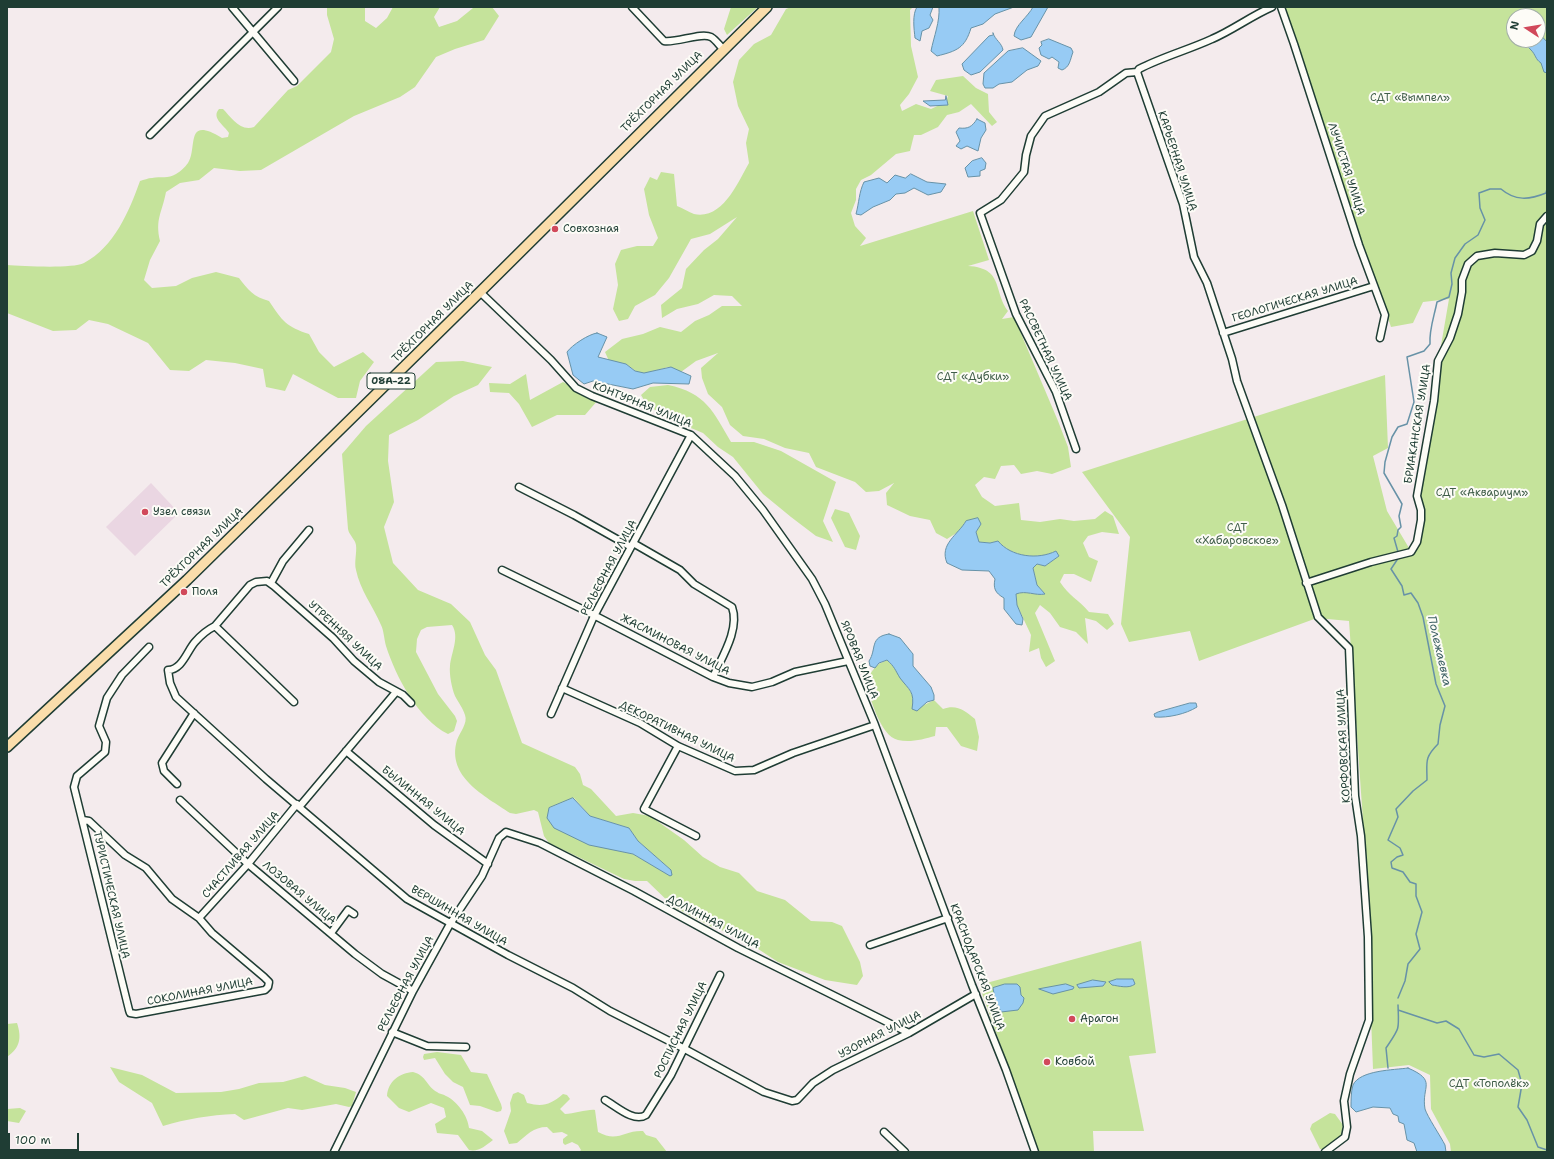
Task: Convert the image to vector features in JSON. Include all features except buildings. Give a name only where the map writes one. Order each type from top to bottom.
[{"type":"highway","name":"ТРЁХГОРНАЯ УЛИЦА","points":[[7,746],[187,580],[480,292],[766,7]]},
{"type":"street","points":[[232,7],[294,81]]},
{"type":"street","points":[[150,135],[278,7]]},
{"type":"street","points":[[632,7],[664,41],[675,42],[707,36],[715,40],[723,49]]},
{"type":"street","points":[[1137,72],[1138,69],[1158,59],[1215,38],[1253,15],[1272,7]]},
{"type":"street","name":"ЛУЧИСТАЯ УЛИЦА","points":[[1280,7],[1385,315],[1380,338]]},
{"type":"street","name":"РАССВЕТНАЯ УЛИЦА","points":[[1076,449],[1056,392],[1016,314],[980,214],[1001,200],[1024,172],[1026,155],[1031,136],[1045,116],[1099,92],[1126,73],[1137,72]]},
{"type":"street","name":"КАРЬЕРНАЯ УЛИЦА","points":[[1137,72],[1183,204],[1194,257],[1208,283],[1243,398]]},
{"type":"street","name":"БРИАКАНСКАЯ УЛИЦА","points":[[1306,583],[1371,562],[1411,552],[1420,530],[1421,510],[1416,496],[1433,407],[1438,361],[1450,338],[1458,314],[1462,292],[1462,280],[1468,264],[1477,256],[1495,253],[1524,255],[1532,251],[1537,241],[1540,224],[1547,216]]},
{"type":"street","name":"ГЕОЛОГИЧЕСКАЯ УЛИЦА","points":[[1223,333],[1374,286]]},
{"type":"street","name":"КОНТУРНАЯ УЛИЦА","points":[[480,292],[551,360],[576,388],[592,396],[691,435],[735,476],[788,544]]},
{"type":"street","name":"КОРФОВСКАЯ УЛИЦА","points":[[1243,398],[1282,505],[1318,617],[1349,648],[1355,796],[1361,836],[1368,937],[1368,1020],[1350,1074],[1344,1102],[1347,1127],[1344,1137],[1325,1152]]},
{"type":"street","name":"РЕЛЬЕФНАЯ УЛИЦА","points":[[551,714],[594,616],[691,435]]},
{"type":"street","points":[[519,487],[680,570],[702,589],[732,606],[735,613],[726,649],[713,677]]},
{"type":"street","points":[[294,702],[215,626],[250,585],[256,582],[269,582],[309,530]]},
{"type":"street","name":"ЯРОВАЯ УЛИЦА","points":[[788,544],[812,579],[825,604],[875,725],[899,790]]},
{"type":"street","name":"ЖАСМИНОВАЯ УЛИЦА","points":[[502,570],[713,677],[729,683],[752,687],[772,682],[795,672],[848,661]]},
{"type":"street","name":"УТРЕННЯЯ УЛИЦА","points":[[269,582],[333,638],[354,661],[379,682],[406,698],[411,703]]},
{"type":"street","name":"ВЕРШИННАЯ УЛИЦА","points":[[215,626],[207,630],[195,642],[179,666],[172,670],[168,670],[170,683],[176,697],[266,779],[402,895],[450,924],[573,988],[610,1011],[683,1048],[756,1089],[792,1101],[797,1100]]},
{"type":"street","name":"ТУРИСТИЧЕСКАЯ УЛИЦА","points":[[136,1014],[130,1012],[127,1006],[98,890],[83,820],[74,794],[77,776],[105,752],[106,742],[99,730],[99,726],[110,692],[122,675],[149,647]]},
{"type":"street","name":"ДЕКОРАТИВНАЯ УЛИЦА","points":[[562,688],[645,726],[678,746],[732,770],[744,772],[754,770],[793,753],[875,725]]},
{"type":"street","name":"СЧАСТЛИВАЯ УЛИЦА","points":[[198,918],[248,864],[396,692]]},
{"type":"street","points":[[177,784],[164,771],[162,763],[194,714]]},
{"type":"street","points":[[678,746],[644,809],[696,836]]},
{"type":"street","name":"БЫЛИННАЯ УЛИЦА","points":[[346,751],[434,825],[488,864]]},
{"type":"street","name":"КРАСНОДАРСКАЯ УЛИЦА","points":[[899,790],[1006,1070],[1035,1152]]},
{"type":"street","name":"ЛОЗОВАЯ УЛИЦА","points":[[180,800],[248,864],[376,971],[413,991]]},
{"type":"street","points":[[83,820],[89,821],[125,855],[146,868],[172,898],[198,918]]},
{"type":"street","name":"РЕЛЬЕФНАЯ УЛИЦА","points":[[334,1152],[413,991],[450,924],[488,864],[499,838],[506,832]]},
{"type":"street","name":"ДОЛИННАЯ УЛИЦА","points":[[506,832],[540,843],[692,922],[738,948],[909,1033]]},
{"type":"street","points":[[331,933],[348,910],[354,914]]},
{"type":"street","name":"СОКОЛИНАЯ УЛИЦА","points":[[136,1014],[265,990],[268,988],[268,982],[264,977],[212,933],[198,918]]},
{"type":"street","points":[[870,945],[948,918]]},
{"type":"street","name":"РОСПИСНАЯ УЛИЦА","points":[[605,1100],[633,1116],[642,1117],[667,1083],[720,975]]},
{"type":"street","name":"УЗОРНАЯ УЛИЦА","points":[[797,1100],[813,1083],[833,1070],[909,1033],[976,994]]},
{"type":"street","points":[[392,1032],[427,1046],[466,1047]]},
{"type":"street","points":[[884,1132],[905,1152]]},
{"type":"shaded area","points":[[151,483],[179,513],[135,556],[106,527]]},
{"type":"green space","points":[[327,7],[365,7],[365,21],[376,28],[387,18],[393,7],[440,7],[434,17],[439,27],[457,21],[473,8],[492,7],[499,16],[484,40],[436,57],[415,87],[400,97],[354,116],[261,170],[240,171],[214,168],[199,180],[180,183],[166,192],[158,227],[160,241],[150,260],[144,280],[152,288],[176,286],[192,278],[216,272],[239,278],[252,292],[269,301],[278,314],[290,326],[309,334],[319,352],[334,367],[363,352],[374,362],[360,381],[356,398],[338,398],[293,374],[285,391],[266,387],[263,369],[235,363],[206,360],[189,371],[170,370],[148,343],[108,324],[89,320],[76,330],[53,331],[7,313],[7,265],[58,267],[84,263],[104,248],[119,228],[131,205],[140,181],[150,178],[170,176],[181,171],[191,157],[194,136],[197,132],[202,130],[222,138],[228,137],[229,133],[216,115],[219,109],[223,109],[240,126],[249,128],[254,127],[288,90],[297,86],[331,52],[334,39],[327,15]]},
{"type":"green space","points":[[731,7],[758,7],[727,35],[724,29]]},
{"type":"green space","name":"СДТ «Дубки»","points":[[791,7],[913,7],[910,10],[911,46],[918,77],[909,94],[900,105],[902,111],[916,104],[931,109],[946,102],[948,96],[930,91],[936,80],[963,76],[976,88],[988,94],[989,112],[997,122],[992,126],[971,104],[959,112],[947,115],[938,127],[921,135],[914,135],[910,151],[896,154],[871,175],[861,180],[856,189],[856,200],[851,213],[855,226],[866,238],[860,246],[973,211],[989,260],[968,266],[987,271],[993,276],[1003,303],[1008,311],[1002,319],[1014,317],[1068,447],[1071,467],[1052,474],[1037,471],[1021,474],[1014,465],[1001,466],[995,479],[984,477],[975,485],[982,497],[995,506],[1019,503],[1021,520],[1040,522],[1060,519],[1074,521],[1095,519],[1105,511],[1113,516],[1119,534],[1102,532],[1088,536],[1083,543],[1089,557],[1098,561],[1091,582],[1074,574],[1064,574],[1060,582],[1067,591],[1089,612],[1108,614],[1114,624],[1107,630],[1096,621],[1085,618],[1088,644],[1076,632],[1060,627],[1050,613],[1040,605],[1035,613],[1055,661],[1046,667],[1041,658],[1039,648],[1029,652],[1031,635],[1017,605],[1016,594],[1045,594],[1037,585],[1033,568],[1037,564],[1045,566],[1059,556],[1056,551],[1049,554],[1033,556],[1017,554],[1010,551],[998,541],[990,543],[979,542],[976,532],[981,524],[966,521],[961,530],[947,539],[936,533],[930,520],[910,516],[887,505],[886,493],[894,483],[879,491],[866,492],[855,482],[816,467],[809,453],[785,448],[764,439],[743,436],[730,425],[722,407],[708,394],[702,378],[701,368],[718,353],[696,361],[681,372],[668,367],[641,375],[626,364],[609,361],[605,352],[622,339],[643,334],[660,327],[681,332],[695,321],[709,315],[722,306],[742,306],[732,296],[714,295],[698,304],[677,309],[662,318],[661,305],[682,288],[686,269],[704,250],[718,239],[737,217],[710,234],[691,239],[669,278],[655,295],[635,306],[628,319],[619,321],[613,309],[618,285],[615,264],[621,250],[637,246],[653,246],[658,238],[649,215],[644,189],[650,177],[657,180],[661,172],[674,174],[677,206],[694,214],[704,214],[713,211],[721,206],[728,198],[749,163],[746,143],[749,129],[738,106],[733,82],[739,60],[754,44],[771,35],[786,9]]},
{"type":"green space","points":[[1283,7],[1547,7],[1547,1152],[1451,1152],[1450,1144],[1431,1109],[1430,1075],[1409,1065],[1373,1069],[1364,835],[1349,621],[1317,618],[1199,661],[1190,631],[1129,642],[1121,624],[1130,537],[1082,472],[1385,375],[1388,448],[1373,456],[1387,511],[1409,548],[1420,526],[1416,491],[1449,299],[1423,302],[1413,323],[1391,327]]},
{"type":"green space","points":[[463,361],[492,367],[478,385],[454,396],[418,420],[389,435],[388,461],[394,502],[384,527],[393,563],[418,590],[451,604],[470,622],[485,655],[496,670],[522,743],[575,767],[580,774],[583,785],[591,789],[616,816],[633,813],[650,816],[684,840],[703,857],[720,867],[739,873],[757,891],[785,900],[811,921],[832,922],[842,926],[860,962],[863,976],[857,985],[825,980],[778,962],[731,933],[714,928],[674,907],[647,881],[624,879],[549,843],[544,836],[538,812],[534,810],[516,814],[510,813],[479,792],[462,775],[457,765],[455,753],[457,740],[465,724],[466,718],[456,698],[451,681],[450,666],[455,640],[454,630],[452,625],[427,627],[421,630],[417,639],[416,652],[438,694],[455,716],[457,721],[454,731],[448,734],[427,718],[418,708],[402,684],[390,658],[382,627],[360,584],[355,567],[356,545],[348,529],[342,454],[366,426],[436,362]],"holes":[[[574,798],[590,816],[629,828],[638,841],[671,870],[669,875],[633,854],[615,850],[549,808]]]},
{"type":"green space","points":[[526,374],[530,400],[563,382],[598,400],[585,415],[557,415],[532,427],[519,404],[509,393],[490,392],[489,383],[510,384]]},
{"type":"green space","points":[[668,385],[681,388],[700,398],[713,412],[731,442],[754,442],[781,451],[836,482],[823,521],[833,542],[816,536],[763,494],[733,457],[718,447],[703,433],[674,421],[647,405],[641,395],[650,387]]},
{"type":"green space","points":[[835,509],[849,513],[860,536],[856,550],[845,547],[831,518]]},
{"type":"green space","points":[[887,660],[901,676],[920,707],[934,700],[943,709],[952,707],[957,708],[975,719],[979,737],[977,751],[961,746],[947,727],[936,727],[935,736],[912,741],[898,740],[886,731],[877,715],[866,682],[874,668]]},
{"type":"green space","name":"Арагон","points":[[1141,941],[1156,1053],[1129,1056],[1144,1131],[1093,1131],[1094,1152],[1039,1152],[979,985]]},
{"type":"green space","points":[[17,1023],[19,1042],[15,1050],[7,1057],[7,1024]]},
{"type":"green space","points":[[437,1052],[461,1055],[471,1072],[487,1074],[501,1104],[501,1111],[497,1112],[480,1106],[470,1105],[463,1087],[453,1082],[445,1074],[435,1058],[424,1060],[424,1054]]},
{"type":"green space","points":[[110,1067],[142,1075],[176,1093],[221,1092],[239,1089],[259,1083],[283,1082],[305,1076],[325,1085],[345,1088],[356,1092],[352,1106],[349,1107],[336,1104],[302,1110],[288,1108],[244,1120],[235,1114],[207,1116],[163,1126],[152,1103],[119,1082]]},
{"type":"green space","points":[[413,1072],[424,1078],[434,1090],[450,1098],[458,1105],[467,1119],[469,1128],[482,1131],[493,1140],[479,1149],[469,1150],[458,1135],[437,1133],[435,1124],[446,1117],[444,1108],[431,1103],[409,1112],[399,1108],[387,1096],[388,1091],[392,1082],[399,1076]]},
{"type":"green space","points":[[518,1092],[524,1095],[527,1103],[538,1105],[550,1103],[563,1094],[567,1095],[570,1099],[560,1109],[565,1114],[595,1110],[598,1132],[605,1135],[616,1136],[636,1131],[643,1131],[646,1135],[656,1138],[667,1152],[579,1152],[581,1150],[578,1145],[572,1142],[565,1145],[563,1143],[563,1139],[568,1135],[562,1132],[553,1133],[547,1127],[538,1128],[527,1134],[517,1143],[509,1144],[504,1131],[511,1111],[510,1103],[513,1094]]},
{"type":"green space","points":[[20,1108],[26,1111],[19,1123],[7,1121],[7,1109]]},
{"type":"green space","points":[[1330,1113],[1335,1114],[1343,1125],[1341,1135],[1324,1149],[1320,1149],[1310,1129],[1312,1124]]},
{"type":"water","points":[[917,7],[933,7],[930,15],[933,20],[929,28],[922,31],[920,41],[915,38],[914,30],[915,10]]},
{"type":"water","points":[[939,7],[1014,7],[995,14],[983,24],[971,28],[966,40],[959,48],[937,56],[931,51],[938,24]]},
{"type":"water","points":[[1033,7],[1048,7],[1031,37],[1021,40],[1014,36],[1015,32]]},
{"type":"water","points":[[993,33],[1003,50],[980,72],[971,75],[964,70],[962,64],[989,36],[993,35]]},
{"type":"water","points":[[1049,39],[1071,48],[1073,52],[1065,69],[1062,70],[1058,68],[1059,62],[1052,57],[1049,59],[1041,55],[1039,48],[1042,45],[1041,42]]},
{"type":"water","points":[[1546,41],[1547,42],[1547,73],[1544,72],[1541,63],[1529,48],[1546,48]]},
{"type":"water","points":[[1023,48],[1041,61],[1038,66],[1027,70],[1012,82],[999,84],[993,88],[985,88],[983,84],[984,73],[1008,51]]},
{"type":"water","points":[[946,96],[948,105],[930,106],[923,101],[945,100]]},
{"type":"water","points":[[977,119],[985,123],[986,130],[981,138],[978,151],[967,146],[961,149],[956,146],[960,141],[956,132],[959,128],[970,127]]},
{"type":"water","points":[[982,158],[986,163],[985,169],[980,171],[980,176],[968,177],[965,168],[972,161]]},
{"type":"water","points":[[911,174],[927,182],[946,184],[941,192],[928,195],[914,188],[905,193],[896,194],[890,200],[873,207],[861,215],[856,214],[864,182],[879,178],[887,183],[895,175],[905,178]]},
{"type":"water","points":[[597,333],[607,337],[598,357],[626,364],[635,371],[644,373],[671,367],[691,376],[689,384],[653,383],[633,389],[593,381],[584,384],[573,375],[567,352],[581,340]]},
{"type":"water","points":[[978,518],[981,524],[976,532],[979,542],[990,543],[998,541],[1010,551],[1017,554],[1033,556],[1049,554],[1056,551],[1059,556],[1045,566],[1037,564],[1033,568],[1037,585],[1045,594],[1016,594],[1017,605],[1023,619],[1022,625],[1016,624],[1004,609],[1004,598],[995,590],[995,579],[989,571],[962,570],[947,563],[945,550],[950,540],[966,521]]},
{"type":"water","points":[[889,634],[900,638],[913,654],[913,666],[931,687],[934,695],[934,700],[927,702],[917,711],[912,709],[912,694],[890,662],[887,660],[879,663],[875,668],[870,666],[869,661],[874,644],[879,638]]},
{"type":"water","points":[[1190,703],[1196,703],[1197,707],[1188,712],[1177,715],[1155,717],[1154,714],[1158,712]]},
{"type":"water","points":[[573,798],[590,816],[629,828],[638,841],[671,870],[672,875],[670,876],[633,854],[589,845],[554,828],[547,818],[549,808]]},
{"type":"water","points":[[1117,979],[1133,979],[1135,984],[1133,986],[1124,987],[1112,985],[1109,982]]},
{"type":"water","points":[[1093,980],[1106,982],[1103,986],[1079,988],[1077,985]]},
{"type":"water","points":[[1005,984],[1017,984],[1020,987],[1021,995],[1024,998],[1023,1003],[1018,1010],[1001,1012],[995,999],[993,988]]},
{"type":"water","points":[[1066,984],[1074,987],[1073,989],[1053,994],[1039,989]]},
{"type":"water","points":[[1408,1068],[1423,1077],[1426,1081],[1424,1101],[1425,1109],[1445,1145],[1446,1152],[1417,1152],[1414,1143],[1407,1140],[1404,1124],[1399,1122],[1398,1116],[1393,1114],[1390,1108],[1373,1107],[1356,1112],[1351,1107],[1352,1087],[1357,1080],[1363,1076],[1386,1070]]},
{"type":"waterway","name":"Полежаевка","points":[[1547,154],[1547,159]]},
{"type":"waterway","name":"Полежаевка","points":[[1398,552],[1394,538],[1397,536],[1398,530],[1401,527],[1399,516],[1402,504],[1384,473],[1385,462],[1392,437],[1398,427],[1407,424],[1414,402],[1407,357],[1424,351],[1430,344],[1431,329],[1437,302],[1449,297],[1452,284],[1451,273],[1455,258],[1465,244],[1478,235],[1485,220],[1480,208],[1479,193],[1490,189],[1501,189],[1512,196],[1528,198],[1546,193],[1547,189]]},
{"type":"waterway","name":"Полежаевка","points":[[1398,998],[1405,981],[1408,964],[1420,949],[1416,934],[1422,912],[1416,896],[1416,884],[1410,882],[1403,872],[1392,868],[1391,862],[1397,857],[1403,855],[1400,848],[1388,840],[1398,817],[1396,809],[1413,791],[1427,780],[1427,760],[1430,753],[1438,744],[1440,725],[1445,706],[1436,684],[1423,617],[1418,603],[1411,593],[1404,595],[1402,586],[1391,569],[1399,557]]},
{"type":"waterway","name":"Полежаевка","points":[[1388,1068],[1386,1048],[1398,1028],[1398,1005]]},
{"type":"waterway","name":"Полежаевка","points":[[1398,1010],[1437,1023],[1446,1021],[1459,1029],[1474,1055],[1484,1057],[1499,1054],[1518,1070],[1522,1084],[1518,1107],[1527,1120],[1538,1147],[1547,1150]]},
{"type":"place","name":"Совхозная","points":[[555,229]]},
{"type":"place","name":"Узел связи","points":[[145,512]]},
{"type":"place","name":"Поля","points":[[184,592]]},
{"type":"place","name":"Арагон","points":[[1072,1019]]},
{"type":"place","name":"Ковбой","points":[[1047,1062]]},
{"type":"park label","name":"СДТ «Вымпел»","points":[[1410,98]]},
{"type":"park label","name":"СДТ «Аквариум»","points":[[1482,493]]},
{"type":"park label","name":"СДТ «Хабаровское»","points":[[1237,534]]},
{"type":"park label","name":"СДТ «Тополёк»","points":[[1489,1084]]}]
